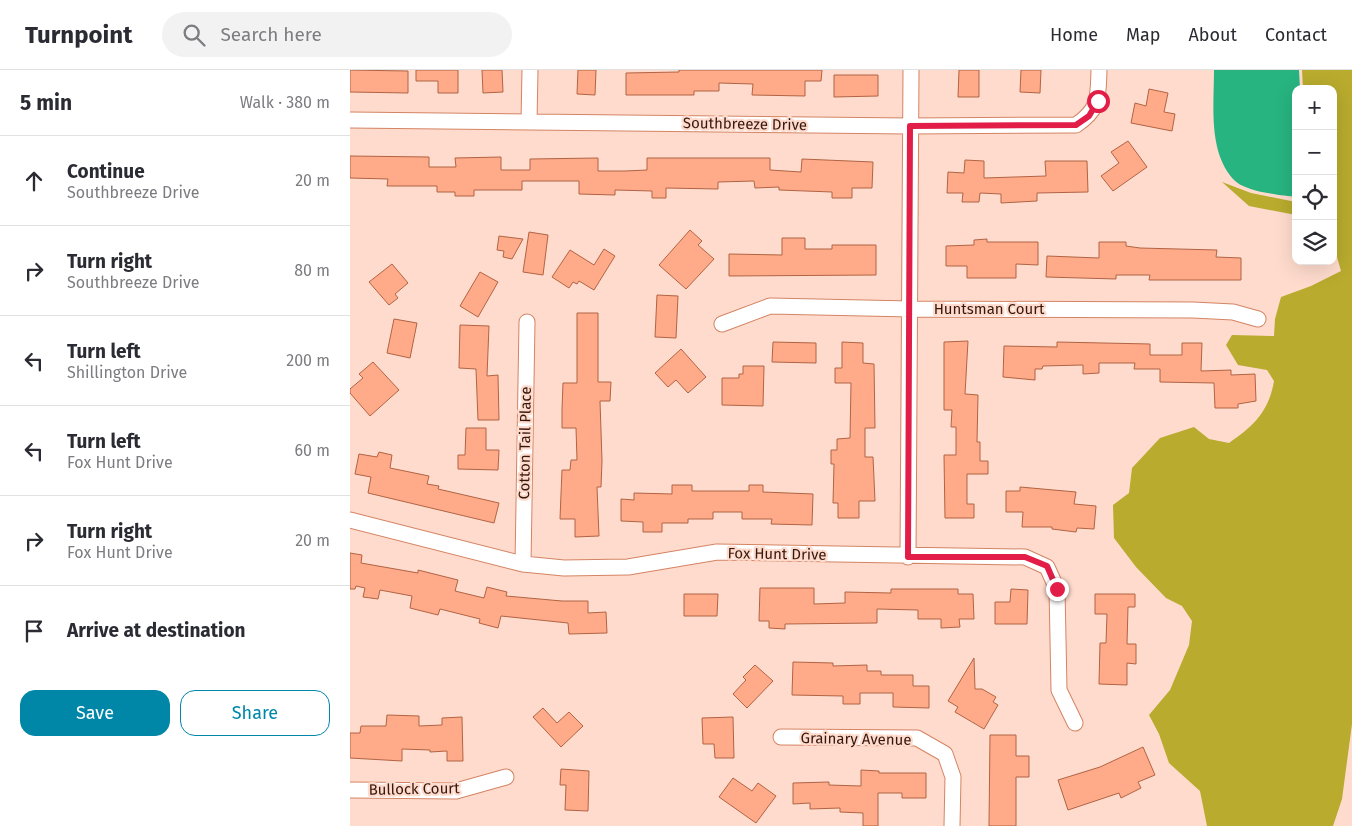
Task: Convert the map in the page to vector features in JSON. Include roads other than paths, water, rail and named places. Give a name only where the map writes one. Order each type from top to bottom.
[{"type":"street","points":[[530,70],[530,122]]},
{"type":"street","points":[[908,557],[911,70]]},
{"type":"street","name":"Southbreeze Drive","points":[[350,120],[910,126],[1076,125],[1089,116],[1098,101],[1099,70]]},
{"type":"street","name":"Huntsman Court","points":[[722,324],[770,306],[911,309],[1192,310],[1233,312],[1258,320]]},
{"type":"street","name":"Cotton Tail Place","points":[[523,564],[527,322]]},
{"type":"street","name":"Fox Hunt Drive","points":[[350,520],[523,564],[564,568],[628,568],[717,552],[908,557],[1025,557],[1047,566],[1057,589],[1059,690],[1075,723]]},
{"type":"street","name":"Grainary Avenue","points":[[782,737],[917,738],[944,754],[953,777],[952,826]]},
{"type":"street","name":"Bullock Court","points":[[350,790],[456,792],[506,777]]}]
